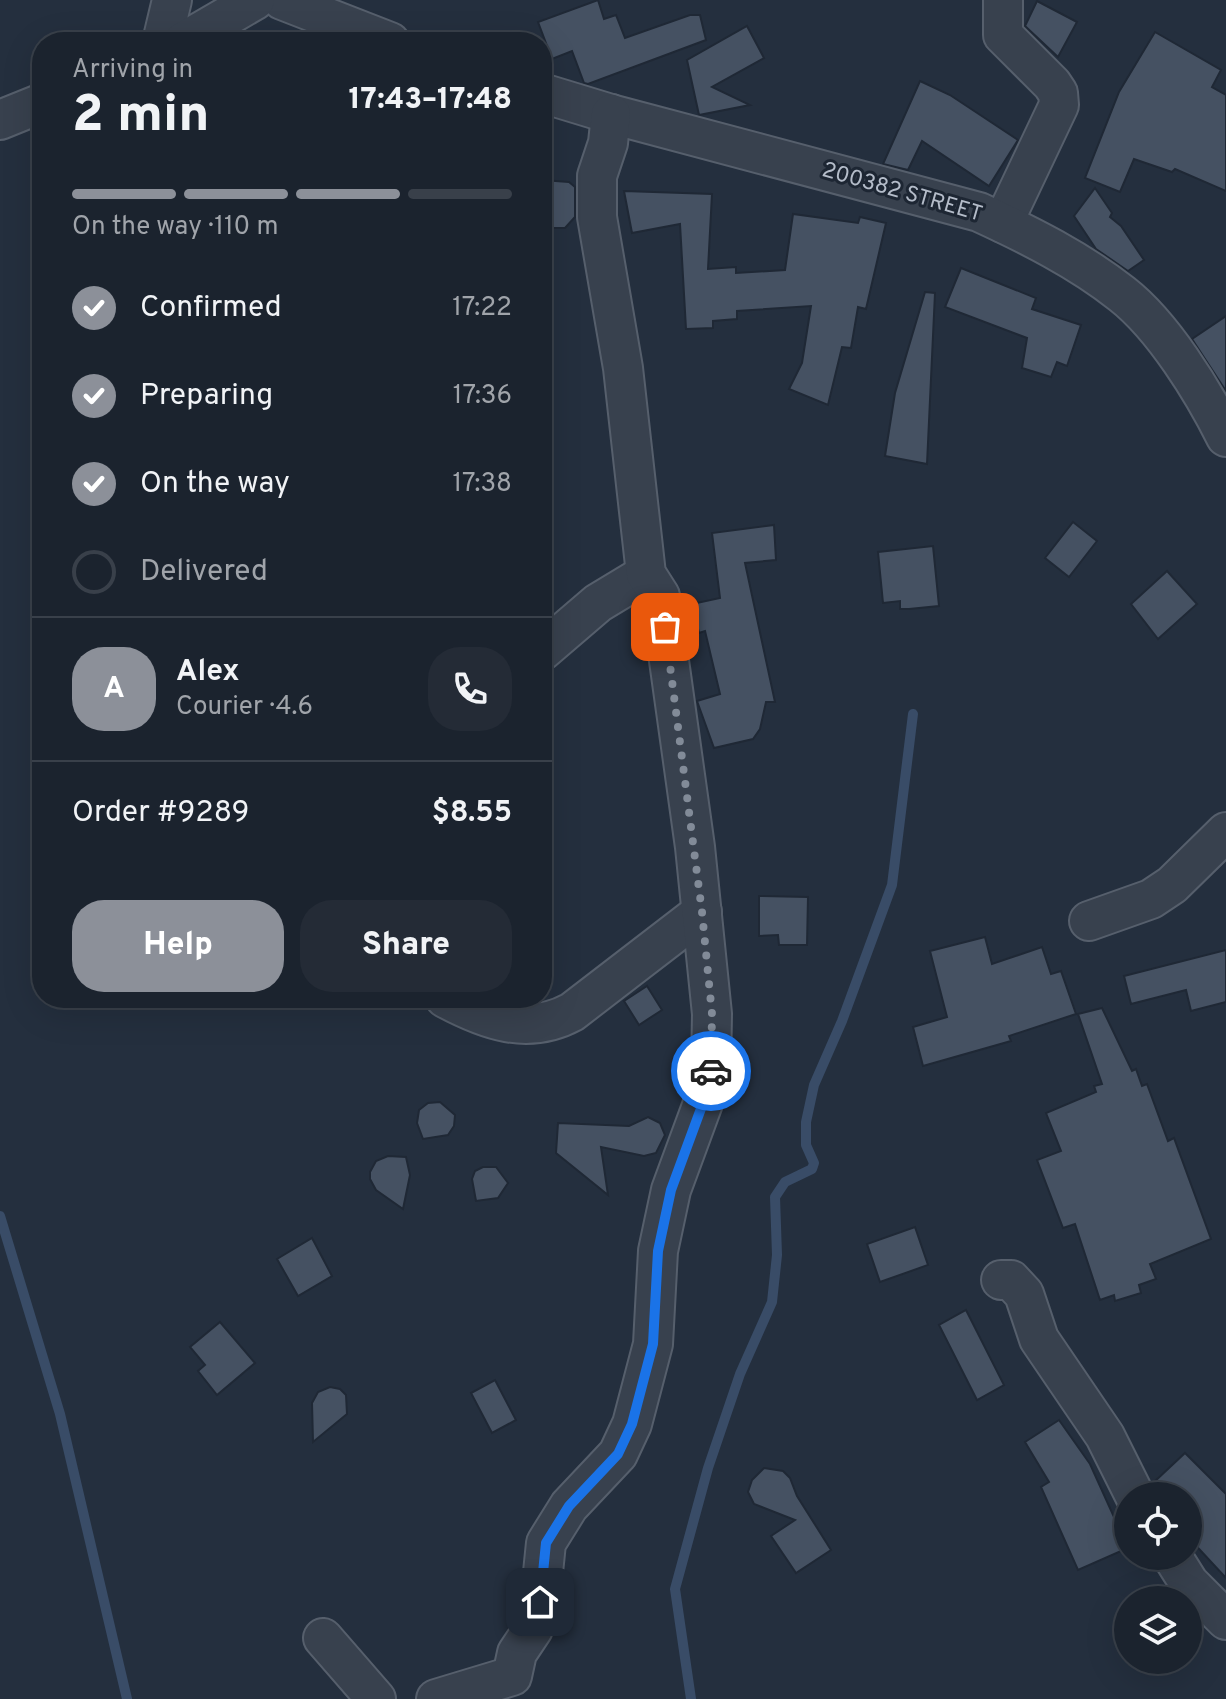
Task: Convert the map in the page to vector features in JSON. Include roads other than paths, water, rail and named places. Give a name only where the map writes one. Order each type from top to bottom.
[{"type":"street","points":[[164,32],[172,0]]},
{"type":"street","points":[[200,32],[255,0]]},
{"type":"street","points":[[282,0],[364,32]]},
{"type":"street","points":[[1003,0],[1003,35],[1052,84],[1058,93],[1059,105],[1003,223]]},
{"type":"street","name":"200382 STREET","points":[[552,96],[966,209],[1003,223],[1074,259],[1125,296],[1192,378],[1226,437]]},
{"type":"street","points":[[0,120],[32,107]]},
{"type":"street","points":[[436,1699],[512,1676],[517,1653],[533,1629],[540,1602],[546,1543],[569,1506],[618,1454],[632,1424],[653,1344],[658,1251],[671,1190],[706,1095],[711,1068],[712,1014],[702,912],[660,596],[646,574],[623,368],[597,217],[597,176],[608,143],[611,114]]},
{"type":"street","points":[[552,642],[598,603],[646,574]]},
{"type":"street","points":[[1089,921],[1151,899],[1172,885],[1226,832]]},
{"type":"street","points":[[463,1008],[474,1014],[516,1024],[552,1023],[572,1012],[702,912]]},
{"type":"street","points":[[1001,1280],[1019,1285],[1039,1339],[1105,1436],[1128,1482]]},
{"type":"street","points":[[1181,1570],[1189,1583],[1226,1620]]},
{"type":"street","points":[[323,1638],[376,1699]]},
{"type":"waterway","points":[[691,1699],[675,1589],[708,1468],[740,1374],[772,1302],[777,1255],[775,1197],[785,1182],[812,1169],[814,1163],[806,1145],[806,1122],[814,1085],[842,1021],[892,885],[913,714]]},
{"type":"waterway","points":[[0,1216],[60,1414],[127,1699]]}]
